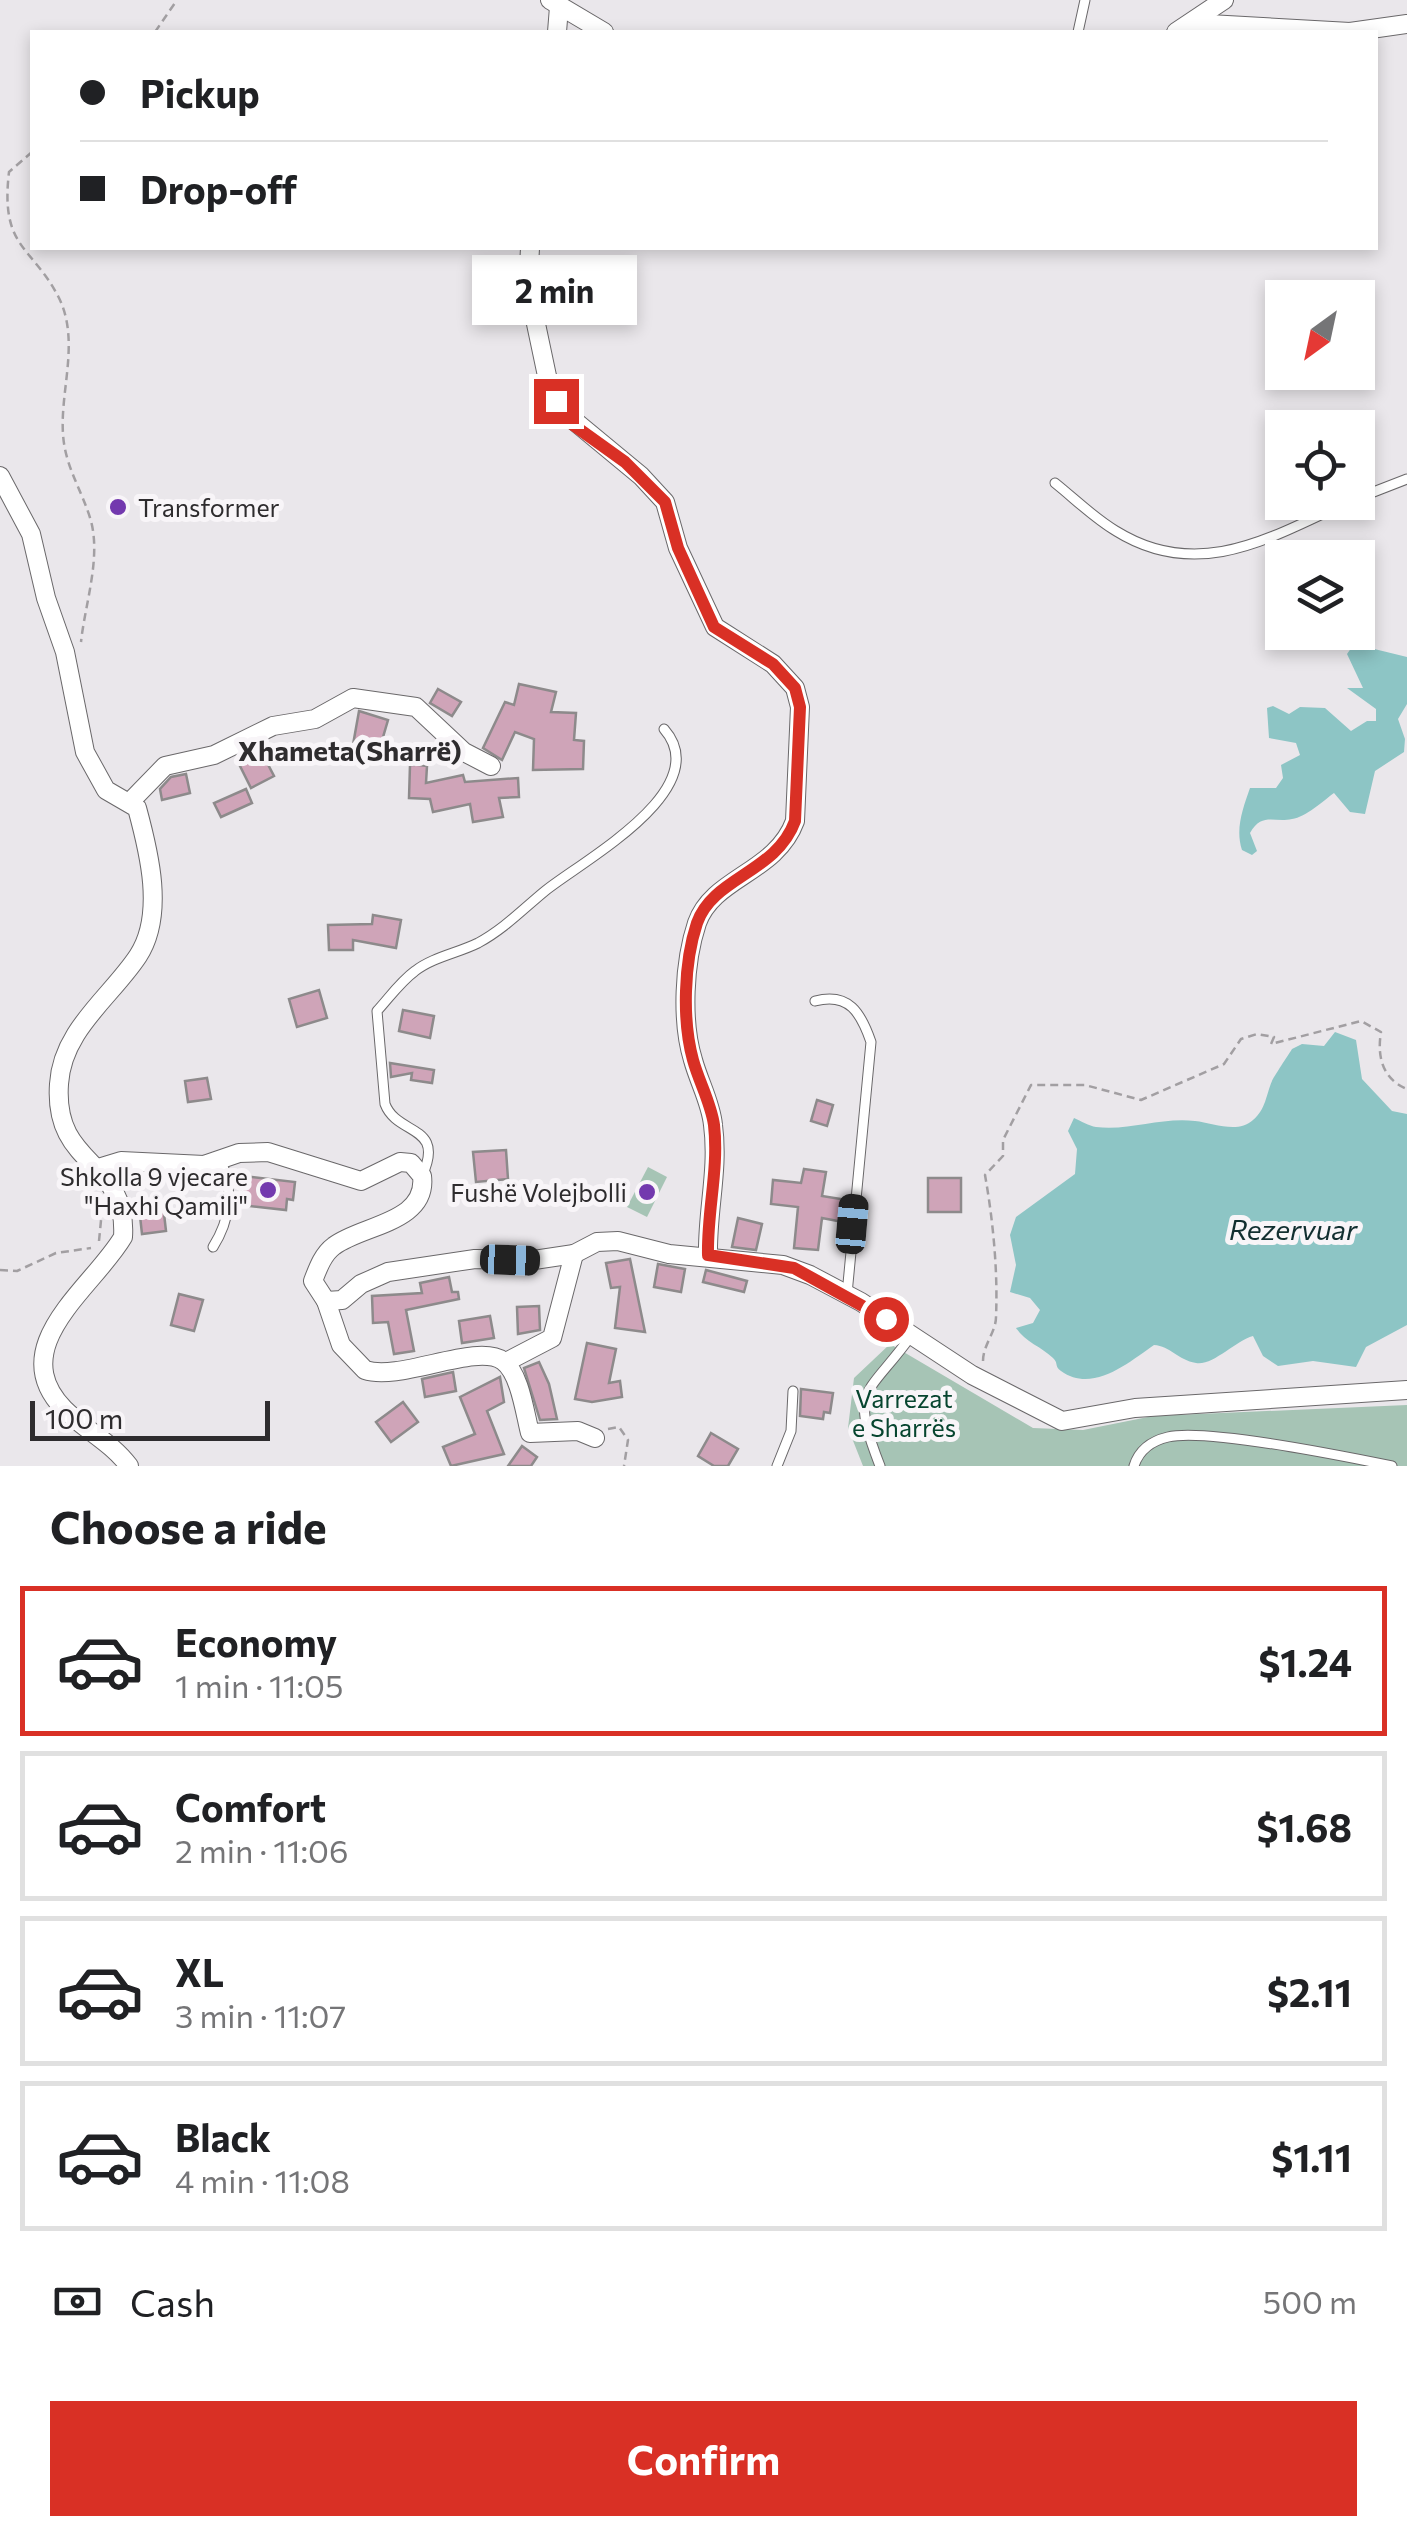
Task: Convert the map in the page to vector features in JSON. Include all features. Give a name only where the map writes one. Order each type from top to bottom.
[{"type":"street","points":[[1183,28],[1224,0]]},
{"type":"street","points":[[554,4],[557,30]]},
{"type":"street","points":[[554,4],[600,30]]},
{"type":"street","points":[[1364,30],[1407,24]]},
{"type":"street","points":[[1183,28],[1266,30]]},
{"type":"street","points":[[530,250],[528,286],[551,390],[560,409],[572,424],[625,462],[665,502],[678,548],[714,627],[785,674],[800,707],[795,821],[790,834],[770,859],[720,893],[696,924],[686,1022],[714,1125],[715,1181],[708,1255]]},
{"type":"street","points":[[0,476],[31,534],[46,598],[65,652],[85,752],[96,780],[136,808],[144,834],[153,916],[140,954],[77,1031],[59,1077],[58,1104],[68,1141],[98,1168],[120,1198],[123,1236],[49,1331],[43,1356],[46,1379],[64,1409],[119,1452],[129,1466]]},
{"type":"street","points":[[130,802],[165,766],[214,756],[273,726],[315,719],[353,698],[416,708],[464,752],[491,766]]},
{"type":"street","points":[[98,1168],[120,1161],[190,1165],[268,1152],[355,1181],[369,1180],[400,1162],[410,1163],[422,1176],[416,1203],[399,1216],[328,1251],[314,1280],[341,1345],[365,1370],[392,1372],[472,1358],[506,1362],[552,1338],[569,1288],[574,1254]]},
{"type":"street","points":[[326,1302],[342,1300],[360,1284],[388,1272],[488,1258],[534,1260],[574,1254],[607,1240],[669,1254],[783,1265],[847,1294],[972,1375],[1043,1415],[1072,1422],[1134,1408],[1407,1390]]},
{"type":"street","points":[[506,1362],[530,1433],[578,1431],[595,1438]]},
{"type":"lane","points":[[1078,30],[1085,0]]},
{"type":"lane","points":[[1375,491],[1407,479]]},
{"type":"lane","points":[[1055,483],[1115,531],[1178,557],[1211,556],[1272,537],[1309,520]]},
{"type":"lane","points":[[422,1176],[428,1163],[427,1141],[390,1116],[385,1104],[378,1010],[414,971],[475,944],[516,918],[546,890],[636,822],[666,790],[673,776],[676,751],[664,729]]},
{"type":"lane","points":[[816,1001],[840,998],[851,1004],[859,1011],[871,1042],[847,1294]]},
{"type":"lane","points":[[214,1247],[230,1187],[222,1161]]},
{"type":"lane","points":[[880,1466],[864,1425],[864,1392],[911,1336]]},
{"type":"lane","points":[[790,1466],[779,1461],[791,1431],[793,1391]]},
{"type":"lane","points":[[1134,1466],[1146,1446],[1170,1436],[1234,1441],[1392,1466]]},
{"type":"path","points":[[156,30],[177,0]]},
{"type":"path","points":[[30,154],[9,172],[2,213],[12,240],[56,293],[63,312],[70,359],[64,453],[92,525],[89,593],[80,654]]},
{"type":"path","points":[[972,1375],[983,1362],[987,1336],[997,1319],[991,1205],[985,1175],[1003,1156],[1004,1140],[1031,1085],[1050,1082],[1088,1086],[1094,1091],[1141,1100],[1224,1064],[1235,1043],[1249,1036],[1274,1037],[1272,1044],[1360,1022],[1381,1032],[1380,1060],[1394,1082],[1407,1090]]},
{"type":"path","points":[[0,1270],[17,1271],[56,1253],[98,1248],[102,1210],[120,1198]]},
{"type":"path","points":[[595,1438],[612,1428],[624,1430],[628,1440],[624,1466]]},
{"type":"green space","name":"Fushë Volejbolli","points":[[648,1167],[667,1177],[647,1217],[627,1207]]},
{"type":"green space","name":"Varrezat e Sharrës","points":[[890,1344],[1033,1428],[1083,1430],[1153,1416],[1407,1405],[1407,1466],[863,1466],[848,1428],[854,1378]]},
{"type":"water","points":[[1375,649],[1407,657],[1407,704],[1398,719],[1405,739],[1404,752],[1375,771],[1365,814],[1350,812],[1334,793],[1297,818],[1259,823],[1250,833],[1257,851],[1252,855],[1242,850],[1240,826],[1250,788],[1276,788],[1283,778],[1281,765],[1300,755],[1296,743],[1269,738],[1267,708],[1273,706],[1289,714],[1300,707],[1325,708],[1351,731],[1367,721],[1376,721],[1376,709],[1347,688],[1363,688],[1347,654],[1350,650]]},
{"type":"water","name":"Rezervuar","points":[[1335,1032],[1356,1040],[1362,1079],[1392,1111],[1407,1114],[1407,1325],[1366,1347],[1356,1367],[1313,1361],[1278,1366],[1263,1356],[1253,1336],[1203,1363],[1154,1345],[1122,1367],[1098,1377],[1073,1377],[1061,1371],[1053,1358],[1016,1328],[1033,1323],[1040,1310],[1030,1298],[1010,1292],[1016,1265],[1010,1235],[1016,1217],[1075,1174],[1077,1149],[1068,1131],[1074,1118],[1109,1128],[1182,1120],[1233,1127],[1247,1124],[1261,1111],[1273,1079],[1292,1049],[1302,1044],[1324,1046]]},
{"type":"building","points":[[519,684],[556,692],[551,712],[576,713],[574,740],[584,741],[583,769],[533,770],[534,739],[515,732],[502,760],[483,748],[505,702],[514,705]]},
{"type":"building","points":[[438,689],[461,702],[452,716],[430,703]]},
{"type":"building","points":[[359,711],[388,720],[381,744],[421,750],[418,765],[427,766],[426,783],[463,775],[465,782],[518,778],[519,797],[499,798],[503,817],[473,822],[470,804],[433,812],[430,799],[409,798],[410,765],[415,765],[351,756]]},
{"type":"building","points":[[262,753],[274,776],[251,788],[239,764]]},
{"type":"building","points":[[186,774],[190,793],[162,800],[160,789],[171,777]]},
{"type":"building","points":[[246,789],[252,803],[221,817],[214,803]]},
{"type":"building","points":[[373,915],[401,920],[396,948],[353,940],[353,950],[329,950],[328,925],[372,924]]},
{"type":"building","points":[[319,990],[327,1018],[297,1027],[289,999]]},
{"type":"building","points":[[403,1010],[434,1016],[430,1038],[399,1031]]},
{"type":"building","points":[[390,1063],[434,1070],[432,1083],[411,1080],[412,1073],[391,1077]]},
{"type":"building","points":[[207,1078],[211,1099],[188,1102],[185,1081]]},
{"type":"building","points":[[817,1100],[833,1105],[827,1126],[811,1121]]},
{"type":"building","points":[[506,1150],[508,1179],[476,1182],[473,1152]]},
{"type":"building","points":[[804,1169],[826,1172],[822,1196],[847,1200],[843,1222],[822,1218],[818,1250],[794,1248],[798,1207],[771,1204],[773,1180],[801,1183]]},
{"type":"building","name":"Shkolla 9 vjecare \"Haxhi Qamili\"","points":[[244,1176],[295,1182],[293,1200],[287,1199],[286,1210],[240,1205]]},
{"type":"building","points":[[928,1178],[961,1178],[961,1212],[928,1212]]},
{"type":"building","points":[[163,1205],[166,1231],[142,1234],[139,1207]]},
{"type":"building","points":[[738,1218],[762,1224],[756,1250],[732,1247]]},
{"type":"building","points":[[630,1259],[645,1332],[615,1328],[620,1287],[611,1288],[606,1263]]},
{"type":"building","points":[[658,1264],[685,1269],[681,1292],[654,1287]]},
{"type":"building","points":[[706,1270],[747,1281],[744,1292],[703,1282]]},
{"type":"building","points":[[449,1277],[452,1292],[458,1292],[459,1299],[406,1310],[414,1351],[394,1354],[388,1322],[373,1323],[372,1296],[422,1293],[420,1283]]},
{"type":"building","points":[[179,1294],[203,1300],[194,1331],[171,1325]]},
{"type":"building","points":[[539,1306],[540,1330],[518,1334],[517,1307]]},
{"type":"building","points":[[490,1316],[494,1338],[462,1343],[459,1321]]},
{"type":"building","points":[[587,1343],[616,1349],[609,1383],[620,1381],[622,1397],[592,1402],[575,1399]]},
{"type":"building","points":[[539,1362],[557,1419],[540,1420],[524,1368]]},
{"type":"building","points":[[453,1372],[456,1391],[425,1397],[422,1379]]},
{"type":"building","points":[[500,1377],[504,1402],[487,1411],[504,1454],[451,1466],[443,1447],[475,1434],[460,1397]]},
{"type":"building","points":[[801,1389],[833,1393],[830,1413],[824,1412],[823,1419],[800,1416]]},
{"type":"building","points":[[403,1402],[418,1422],[391,1442],[376,1422]]},
{"type":"building","points":[[711,1433],[738,1449],[728,1466],[714,1466],[698,1456]]},
{"type":"building","points":[[522,1446],[537,1457],[531,1466],[508,1466]]},
{"type":"place","name":"Transformer","points":[[118,507]]},
{"type":"place","name":"Shkolla 9 vjecare \"Haxhi Qamili\"","points":[[268,1190]]},
{"type":"place","name":"Fushë Volejbolli","points":[[647,1192]]},
{"type":"district","name":"Xhameta(Sharrë)","points":[[350,750]]},
{"type":"route","points":[[556,401],[572,424],[625,462],[665,502],[678,548],[714,627],[785,674],[795,688],[800,707],[795,821],[790,834],[770,859],[720,893],[696,924],[686,1022],[690,1051],[714,1125],[715,1181],[708,1255],[794,1268],[886,1319]]}]
